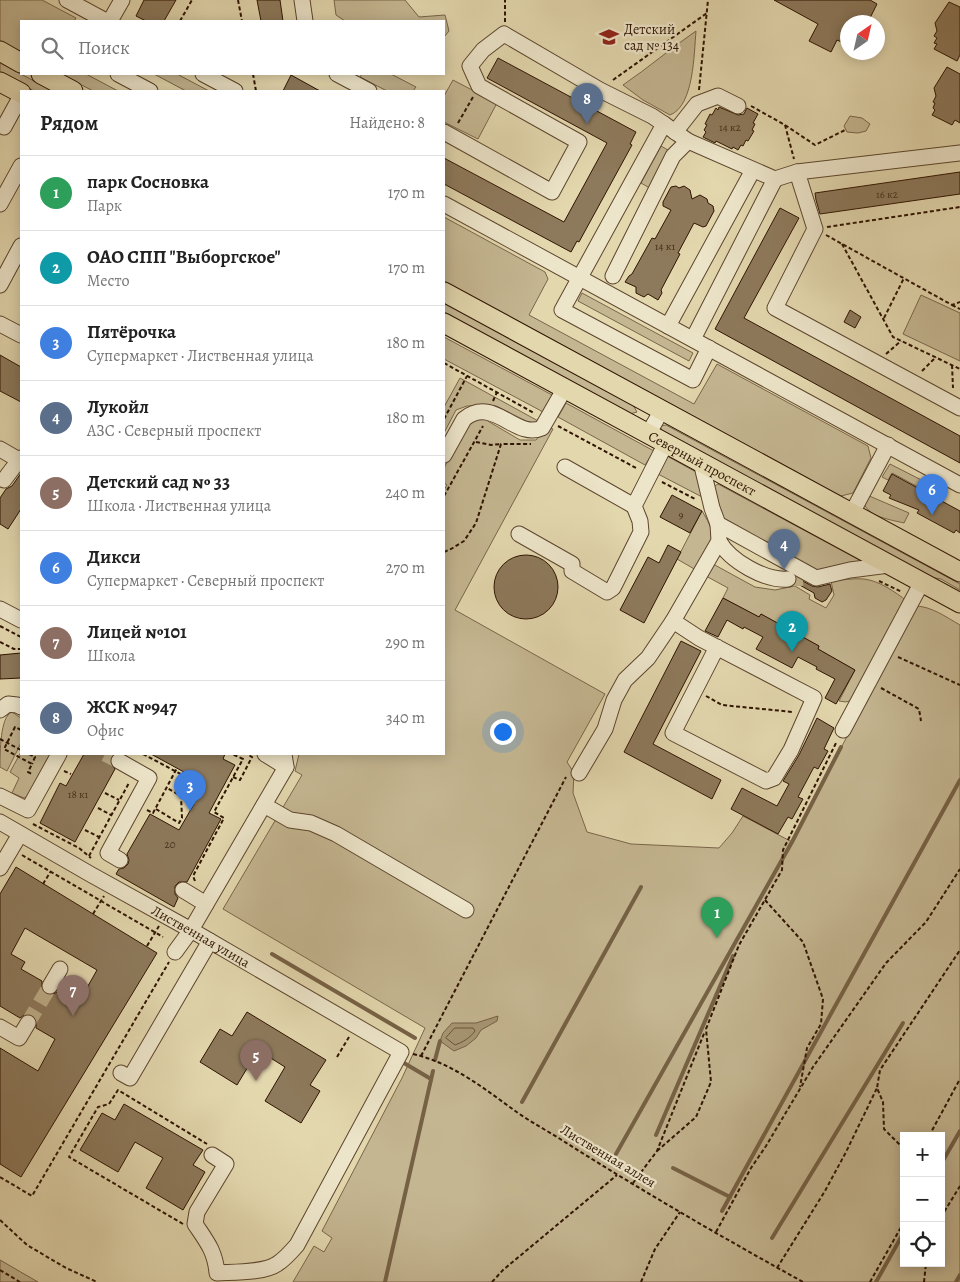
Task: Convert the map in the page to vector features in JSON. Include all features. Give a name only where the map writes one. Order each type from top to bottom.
[{"type":"main road","points":[[0,52],[20,62]]},
{"type":"main road","points":[[43,75],[71,90]]},
{"type":"main road","points":[[0,82],[20,94]]},
{"type":"main road","name":"Северный проспект","points":[[445,293],[960,572]]},
{"type":"main road","name":"Северный проспект","points":[[445,323],[960,603]]},
{"type":"street","points":[[111,20],[122,0]]},
{"type":"street","points":[[302,0],[305,20]]},
{"type":"street","points":[[72,1],[97,19]]},
{"type":"street","points":[[447,134],[552,192],[579,142],[479,86],[470,66],[482,50],[504,34],[600,90],[652,116],[688,141],[776,179],[797,172],[960,153]]},
{"type":"street","points":[[120,75],[148,90]]},
{"type":"street","points":[[205,75],[228,89]]},
{"type":"street","points":[[339,75],[367,90]]},
{"type":"street","points":[[710,348],[692,380],[562,310],[579,277],[669,128],[697,104],[718,96],[738,106]]},
{"type":"street","points":[[4,127],[20,97]]},
{"type":"street","points":[[613,276],[674,156],[688,141]]},
{"type":"street","points":[[0,204],[20,168]]},
{"type":"street","points":[[668,326],[753,170]]},
{"type":"street","points":[[797,172],[815,229],[775,308],[957,407]]},
{"type":"street","points":[[693,339],[776,179]]},
{"type":"street","points":[[445,205],[960,485]]},
{"type":"street","points":[[0,285],[20,248]]},
{"type":"street","points":[[0,324],[20,334]]},
{"type":"street","points":[[445,453],[464,419],[480,411],[489,412],[527,430],[542,428],[566,388]]},
{"type":"street","points":[[648,434],[662,410]]},
{"type":"street","points":[[634,506],[666,443]]},
{"type":"street","points":[[852,513],[888,445]]},
{"type":"street","points":[[0,449],[20,459],[4,480]]},
{"type":"street","points":[[573,774],[605,729],[614,700],[625,680],[648,658],[673,621],[719,541],[718,524],[712,508],[701,462]]},
{"type":"street","points":[[519,534],[572,564],[572,571],[607,592],[614,588],[641,532],[640,521],[634,506],[565,468]]},
{"type":"street","points":[[718,524],[813,578],[890,565]]},
{"type":"street","points":[[719,541],[729,554],[767,577],[784,579]]},
{"type":"street","points":[[843,730],[922,582]]},
{"type":"street","points":[[0,609],[20,619]]},
{"type":"street","points":[[673,621],[717,647],[814,698],[791,750],[774,778],[766,781],[673,733],[717,647]]},
{"type":"street","points":[[0,710],[8,704],[20,706]]},
{"type":"street","points":[[0,796],[28,810],[59,755]]},
{"type":"street","points":[[175,952],[191,930],[264,805],[285,760],[268,755]]},
{"type":"street","points":[[119,761],[149,778],[108,852],[120,860]]},
{"type":"street","points":[[264,805],[290,820],[311,823],[336,834],[466,910]]},
{"type":"street","name":"Лиственная улица","points":[[0,822],[401,1052]]},
{"type":"street","points":[[0,868],[20,834]]},
{"type":"street","points":[[189,887],[206,904]]},
{"type":"street","points":[[121,1073],[130,1078],[210,941]]},
{"type":"street","points":[[50,986],[60,969]]},
{"type":"street","points":[[0,1027],[19,1038],[28,1023]]},
{"type":"street","points":[[212,1155],[226,1164],[197,1212],[195,1224],[213,1250],[217,1273],[263,1269],[275,1266],[297,1244],[401,1052]]},
{"type":"path","points":[[181,20],[192,0]]},
{"type":"path","points":[[238,0],[242,20]]},
{"type":"path","points":[[504,34],[505,0]]},
{"type":"path","points":[[697,104],[708,0]]},
{"type":"path","points":[[600,90],[706,13]]},
{"type":"path","points":[[253,75],[256,90]]},
{"type":"path","points":[[447,134],[479,86]]},
{"type":"path","points":[[738,106],[743,102],[785,125],[815,145],[845,130]]},
{"type":"path","points":[[785,125],[797,172]]},
{"type":"path","points":[[815,229],[960,206]]},
{"type":"path","points":[[815,229],[960,309]]},
{"type":"path","points":[[842,244],[894,337],[960,369]]},
{"type":"path","points":[[883,318],[904,278]]},
{"type":"path","points":[[952,305],[960,302]]},
{"type":"path","points":[[876,363],[901,341]]},
{"type":"path","points":[[911,382],[936,357]]},
{"type":"path","points":[[952,365],[957,407]]},
{"type":"path","points":[[445,417],[467,376]]},
{"type":"path","points":[[445,494],[476,441],[497,392]]},
{"type":"path","points":[[476,441],[491,445],[534,443]]},
{"type":"path","points":[[445,552],[464,541],[476,523],[501,444]]},
{"type":"path","points":[[0,626],[20,636]]},
{"type":"path","points":[[0,642],[14,649],[20,649]]},
{"type":"path","points":[[884,653],[899,657],[960,685]]},
{"type":"path","points":[[869,681],[919,709],[920,721]]},
{"type":"path","points":[[695,690],[722,705],[807,714]]},
{"type":"path","points":[[20,730],[15,727],[4,749],[32,764]]},
{"type":"path","points":[[658,1151],[739,944],[782,870],[783,850],[843,730]]},
{"type":"path","points":[[0,739],[20,749]]},
{"type":"path","points":[[145,755],[190,779],[181,796],[182,818],[179,823],[156,809]]},
{"type":"path","points":[[189,887],[224,818],[214,812],[242,759],[234,755]]},
{"type":"path","points":[[233,777],[240,780],[252,757],[249,755]]},
{"type":"path","points":[[36,756],[28,772],[44,781]]},
{"type":"path","points":[[89,856],[136,770]]},
{"type":"path","points":[[146,810],[153,813],[156,809],[176,770]]},
{"type":"path","points":[[421,1056],[573,774]]},
{"type":"path","points":[[167,788],[181,796]]},
{"type":"path","points":[[105,793],[119,800]]},
{"type":"path","points":[[98,808],[111,815]]},
{"type":"path","points":[[31,823],[79,848],[97,861]]},
{"type":"path","points":[[85,830],[99,837]]},
{"type":"path","points":[[22,855],[163,937]]},
{"type":"path","points":[[44,884],[55,865]]},
{"type":"path","points":[[716,1232],[751,1168],[848,1015],[886,963],[926,922],[960,870]]},
{"type":"path","points":[[93,914],[105,894]]},
{"type":"path","points":[[765,900],[803,942],[823,999],[821,1024],[807,1048],[800,1089]]},
{"type":"path","points":[[147,946],[161,922]]},
{"type":"path","points":[[777,1268],[825,1191],[846,1152],[877,1088],[880,1070],[960,950]]},
{"type":"path","points":[[0,1177],[32,1196],[175,952]]},
{"type":"path","points":[[633,1183],[658,1151],[696,1117],[711,1082],[706,1029]]},
{"type":"path","points":[[338,1057],[352,1032]]},
{"type":"path","name":"Лиственная аллея","points":[[401,1052],[421,1056],[454,1070],[493,1094],[518,1114],[617,1175],[803,1282]]},
{"type":"path","points":[[931,1132],[960,1079]]},
{"type":"path","points":[[877,1088],[883,1102],[884,1129],[900,1145]]},
{"type":"path","points":[[195,1224],[183,1225],[69,1157],[98,1107],[109,1104],[118,1090],[209,1145],[212,1155]]},
{"type":"path","points":[[492,1282],[503,1270],[617,1175]]},
{"type":"path","points":[[945,1210],[960,1186]]},
{"type":"path","points":[[641,1282],[655,1249],[680,1212]]},
{"type":"path","points":[[0,1220],[27,1245],[66,1268],[97,1282]]},
{"type":"path","points":[[870,1282],[900,1229]]},
{"type":"path","points":[[924,1282],[926,1267]]},
{"type":"path","points":[[0,1270],[20,1282]]},
{"type":"shaded area","points":[[0,0],[42,0],[76,18],[75,20],[20,20],[20,51],[0,41]]},
{"type":"shaded area","points":[[334,0],[405,0],[419,17],[445,15],[449,31],[445,36],[445,20],[344,20],[336,15]]},
{"type":"shaded area","points":[[696,31],[691,78],[684,101],[678,110],[670,115],[643,100],[623,85],[678,44]]},
{"type":"shaded area","points":[[0,63],[51,90],[32,90],[0,73]]},
{"type":"shaded area","points":[[63,75],[88,75],[116,90],[91,90]]},
{"type":"shaded area","points":[[156,75],[179,75],[207,90],[184,90]]},
{"type":"shaded area","points":[[361,75],[393,75],[416,87],[414,90],[385,90],[360,77]]},
{"type":"shaded area","points":[[453,80],[497,103],[478,139],[445,122],[445,94]]},
{"type":"shaded area","points":[[850,116],[862,118],[870,124],[866,131],[858,133],[847,132],[844,126]]},
{"type":"shaded area","points":[[661,146],[673,153],[653,190],[641,183]]},
{"type":"shaded area","points":[[445,218],[545,272],[548,279],[529,315],[694,404],[717,364],[868,446],[871,458],[853,493],[841,496],[445,282]]},
{"type":"shaded area","points":[[582,293],[693,353],[689,361],[578,301]]},
{"type":"shaded area","points":[[921,295],[960,313],[960,361],[903,334]]},
{"type":"shaded area","points":[[445,304],[633,405],[637,412],[630,414],[445,313]]},
{"type":"shaded area","points":[[445,338],[554,396],[545,413],[445,360]]},
{"type":"shaded area","points":[[460,378],[540,422],[534,425],[496,406],[467,406],[456,410],[445,431],[445,405]]},
{"type":"shaded area","points":[[566,403],[654,451],[645,465],[558,417]]},
{"type":"shaded area","points":[[481,417],[520,440],[536,440],[547,427],[553,429],[455,610],[605,694],[567,762],[574,773],[573,793],[587,832],[631,844],[719,848],[743,816],[792,842],[915,606],[933,610],[960,625],[960,1282],[293,1282],[314,1246],[324,1252],[332,1238],[322,1231],[402,1078],[425,1028],[223,909],[302,775],[295,771],[299,755],[445,755],[445,488],[447,485],[445,484],[445,466],[466,426]]},
{"type":"shaded area","points":[[666,425],[960,584],[960,590],[941,579],[929,577],[662,431],[660,426]]},
{"type":"shaded area","points":[[667,456],[696,472],[704,498],[658,474]]},
{"type":"shaded area","points":[[890,464],[937,488],[933,495],[892,473],[888,480],[882,477]]},
{"type":"shaded area","points":[[718,484],[865,563],[810,571],[724,523],[713,487]]},
{"type":"shaded area","points":[[867,495],[909,513],[904,523],[870,512],[864,503]]},
{"type":"shaded area","points":[[702,511],[708,521],[712,535],[709,548],[696,570],[677,559]]},
{"type":"shaded area","points":[[713,564],[755,587],[775,590],[795,586],[810,595],[809,599],[826,608],[834,595],[831,581],[848,579],[864,579],[876,582],[907,601],[852,700],[846,702],[839,701],[855,670],[818,649],[819,646],[761,614],[759,617],[723,598],[728,588],[706,576]]},
{"type":"shaded area","points":[[12,712],[20,717],[20,745],[7,771],[0,767],[3,727],[8,715]]},
{"type":"shaded area","points":[[20,754],[51,755],[29,796],[24,798],[12,793],[19,778],[10,772]]},
{"type":"shaded area","points":[[0,1260],[38,1282],[0,1282]]},
{"type":"water","points":[[498,1016],[497,1021],[481,1030],[476,1038],[466,1046],[454,1051],[440,1041],[443,1033],[452,1023],[476,1023]]},
{"type":"building","points":[[144,0],[176,0],[165,20],[144,20],[136,16]]},
{"type":"building","points":[[257,0],[280,0],[283,20],[261,20]]},
{"type":"building","points":[[774,0],[870,0],[877,4],[872,15],[840,15],[840,41],[837,40],[831,52],[809,41],[818,24]]},
{"type":"building","points":[[949,2],[960,7],[960,55],[957,61],[934,49],[937,44],[934,43],[937,38],[934,36],[937,31],[935,23]]},
{"type":"building","points":[[498,58],[636,132],[630,144],[632,145],[579,242],[577,241],[571,252],[445,185],[445,159],[564,222],[607,143],[487,78]]},
{"type":"building","points":[[947,67],[960,74],[960,123],[955,120],[952,125],[932,115],[935,110],[933,108],[936,96],[934,88]]},
{"type":"building","points":[[291,75],[318,90],[284,90]]},
{"type":"building","points":[[719,107],[738,115],[744,114],[747,108],[758,114],[753,123],[755,124],[752,130],[754,131],[748,141],[746,140],[738,150],[703,137],[706,132],[704,130],[707,125],[705,124],[710,114],[712,115],[716,108],[718,110]]},
{"type":"building","points":[[960,172],[960,194],[820,214],[816,200],[815,193]]},
{"type":"building","points":[[676,186],[679,188],[684,186],[690,190],[692,199],[700,195],[707,199],[708,203],[713,206],[714,211],[706,226],[703,227],[694,223],[678,253],[680,254],[661,290],[662,293],[658,300],[648,294],[644,297],[636,293],[636,287],[625,282],[632,274],[652,238],[655,239],[671,210],[663,206],[663,202],[671,187]]},
{"type":"building","points":[[780,208],[799,218],[744,318],[960,436],[960,463],[715,329]]},
{"type":"building","points":[[850,310],[861,317],[855,328],[844,322]]},
{"type":"building","points":[[0,355],[20,366],[20,401],[0,391]]},
{"type":"building","points":[[20,474],[20,511],[8,529],[0,524],[0,498],[6,489],[12,486]]},
{"type":"building","points":[[892,474],[960,511],[960,533],[956,530],[954,533],[917,513],[919,510],[889,498],[891,495],[883,491]]},
{"type":"building","points":[[672,495],[702,511],[690,533],[660,517]]},
{"type":"building","points":[[668,545],[681,552],[644,623],[620,610],[648,557],[659,563]]},
{"type":"building","points":[[520,555],[532,555],[549,564],[556,575],[558,587],[556,599],[549,610],[532,619],[520,619],[508,614],[499,605],[494,593],[494,581],[499,569],[508,560]]},
{"type":"building","points":[[797,578],[812,586],[818,587],[830,584],[832,591],[826,600],[822,602],[815,598],[814,593],[796,583]]},
{"type":"building","points":[[723,598],[759,617],[761,614],[819,646],[818,649],[855,670],[836,704],[825,698],[835,679],[816,669],[817,667],[798,657],[792,668],[756,649],[763,637],[727,620],[718,637],[705,631]]},
{"type":"building","points":[[681,641],[701,651],[653,744],[721,780],[712,799],[624,752]]},
{"type":"building","points":[[20,653],[20,678],[0,679],[0,655]]},
{"type":"building","points":[[817,718],[834,728],[824,749],[828,751],[818,769],[814,767],[798,797],[803,799],[792,819],[788,817],[778,834],[731,809],[742,788],[777,806],[789,784],[783,781],[799,755]]},
{"type":"building","points":[[83,755],[113,755],[110,762],[115,769],[75,842],[40,823],[60,783],[66,786]]},
{"type":"building","points":[[153,755],[225,755],[223,759],[235,765],[209,813],[221,819],[187,882],[179,882],[175,886],[175,894],[178,898],[174,907],[116,874],[119,869],[124,868],[128,864],[127,854],[150,814],[179,830],[194,804],[184,799],[195,778]]},
{"type":"building","points":[[16,867],[157,953],[21,1177],[0,1164],[0,1048],[38,1071],[55,1039],[36,1028],[36,1019],[32,1015],[24,1015],[20,1018],[0,1006],[0,894]],"holes":[[[25,928],[97,970],[79,1002],[58,991],[54,994],[46,994],[42,990],[42,981],[21,969],[25,962],[11,954]]]},
{"type":"building","points":[[247,1012],[326,1060],[310,1085],[320,1091],[301,1123],[265,1101],[285,1067],[258,1050],[237,1085],[200,1062],[220,1029],[232,1036]]},
{"type":"building","points":[[124,1104],[203,1150],[193,1165],[205,1172],[183,1210],[146,1188],[163,1158],[135,1142],[118,1172],[80,1150],[102,1113],[115,1120]]},
{"type":"waterway","points":[[616,1154],[792,842],[841,747]]},
{"type":"waterway","points":[[722,1211],[960,780]]},
{"type":"waterway","points":[[522,1102],[641,887]]},
{"type":"waterway","points":[[272,954],[415,1038]]},
{"type":"waterway","points":[[656,1135],[733,956]]},
{"type":"waterway","points":[[772,1238],[903,1023]]},
{"type":"waterway","points":[[435,1060],[440,1041]]},
{"type":"waterway","points":[[404,1063],[431,1079]]},
{"type":"waterway","points":[[385,1282],[433,1071]]},
{"type":"waterway","points":[[945,1157],[960,1131]]},
{"type":"waterway","points":[[673,1168],[730,1197]]},
{"type":"waterway","points":[[876,1282],[900,1239]]},
{"type":"waterway","points":[[956,1282],[960,1275]]},
{"type":"tunnel","points":[[788,579],[810,578]]},
{"type":"tunnel","points":[[107,755],[119,761]]},
{"type":"tunnel","points":[[28,1023],[50,986]]},
{"type":"place","name":"Детский сад № 134","points":[[609,37]]},
{"type":"place","name":"ЖСК №947","points":[[587,124]]},
{"type":"place","name":"Дикси","points":[[932,515]]},
{"type":"place","name":"Лукойл","points":[[784,570]]},
{"type":"place","name":"ОАО СПП \"Выборгское\"","points":[[792,652]]},
{"type":"place","name":"Пятёрочка","points":[[190,811]]},
{"type":"place","name":"парк Сосновка","points":[[717,938]]},
{"type":"place","name":"Лицей №101","points":[[73,1016]]},
{"type":"place","name":"Детский сад № 33","points":[[256,1081]]}]
